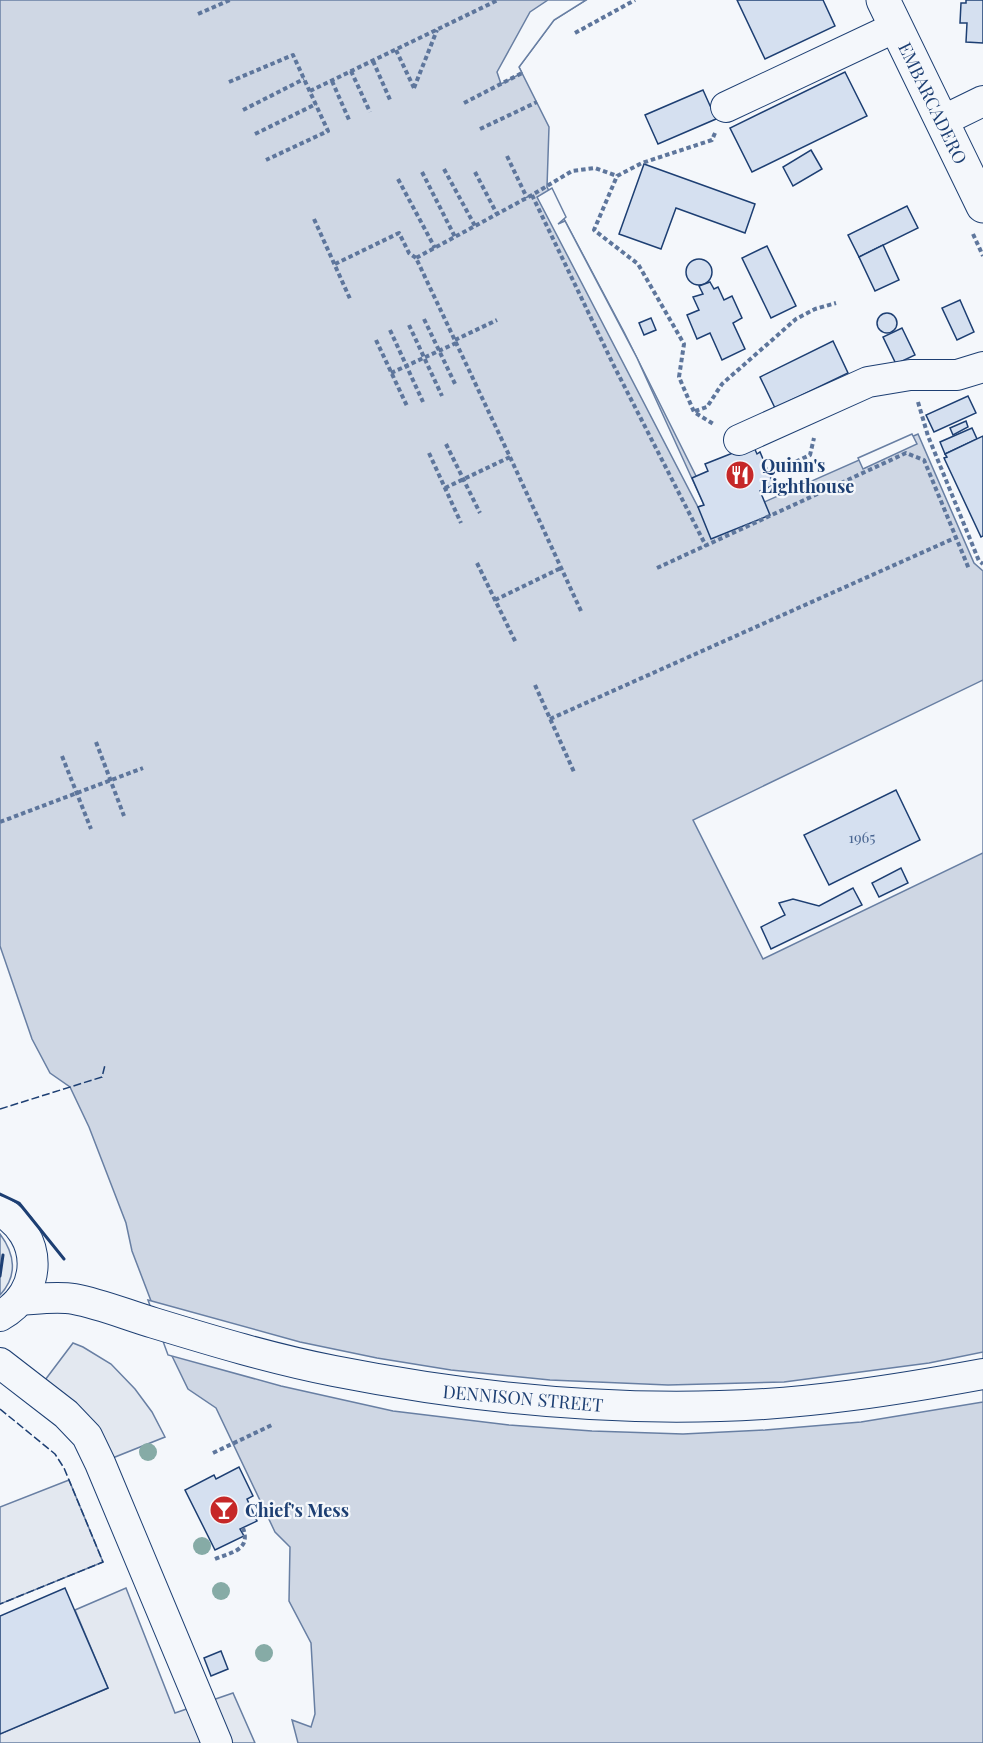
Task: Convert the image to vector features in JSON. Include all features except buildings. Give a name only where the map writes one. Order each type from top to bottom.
[{"type":"main road","name":"EMBARCADERO","points":[[890,13],[983,206]]},
{"type":"street","points":[[726,107],[890,13]]},
{"type":"street","points":[[942,121],[983,101]]},
{"type":"street","points":[[738,440],[868,382],[910,375],[957,375],[983,368]]},
{"type":"street","points":[[0,1211],[23,1230],[31,1247],[72,1298]]},
{"type":"street","points":[[31,1247],[33,1265],[29,1284],[12,1307],[2,1329],[5,1368],[66,1414],[87,1436],[217,1743]]},
{"type":"street","name":"DENNISON STREET","points":[[12,1307],[72,1298],[220,1342],[331,1371],[427,1389],[621,1407],[721,1406],[810,1401],[912,1388],[983,1374]]},
{"type":"path","points":[[198,14],[230,0]]},
{"type":"path","points":[[310,91],[498,0]]},
{"type":"path","points":[[574,33],[635,0]]},
{"type":"path","points":[[396,50],[414,88],[437,30]]},
{"type":"path","points":[[229,82],[293,55],[328,131],[266,160]]},
{"type":"path","points":[[373,61],[392,102]]},
{"type":"path","points":[[351,71],[370,112]]},
{"type":"path","points":[[464,103],[522,73]]},
{"type":"path","points":[[243,110],[304,80]]},
{"type":"path","points":[[332,81],[350,122]]},
{"type":"path","points":[[480,129],[537,102]]},
{"type":"path","points":[[255,134],[316,104]]},
{"type":"path","points":[[726,107],[712,140],[642,163],[617,176],[594,230],[638,264],[684,344],[679,377],[694,412],[738,440]]},
{"type":"path","points":[[507,156],[530,196],[706,546]]},
{"type":"path","points":[[416,258],[572,171],[595,168],[617,176]]},
{"type":"path","points":[[444,169],[475,226]]},
{"type":"path","points":[[422,172],[455,237]]},
{"type":"path","points":[[475,172],[497,214]]},
{"type":"path","points":[[398,179],[435,248]]},
{"type":"path","points":[[314,219],[351,300]]},
{"type":"path","points":[[335,264],[399,233],[409,254],[416,258],[581,611]]},
{"type":"path","points":[[694,412],[707,407],[727,379],[796,319],[814,309],[836,303]]},
{"type":"path","points":[[424,319],[456,386]]},
{"type":"path","points":[[391,373],[440,351],[497,320]]},
{"type":"path","points":[[409,325],[442,396]]},
{"type":"path","points":[[390,330],[423,402]]},
{"type":"path","points":[[376,340],[407,406]]},
{"type":"path","points":[[910,375],[928,436],[979,561],[983,564]]},
{"type":"path","points":[[446,444],[480,513]]},
{"type":"path","points":[[429,453],[460,523]]},
{"type":"path","points":[[657,568],[906,453],[924,460],[969,569]]},
{"type":"path","points":[[445,488],[510,457]]},
{"type":"path","points":[[550,719],[957,537]]},
{"type":"path","points":[[477,564],[516,643]]},
{"type":"path","points":[[495,600],[561,568]]},
{"type":"path","points":[[535,685],[574,772]]},
{"type":"path","points":[[96,742],[124,816]]},
{"type":"path","points":[[62,756],[91,829]]},
{"type":"path","points":[[0,822],[143,768]]},
{"type":"path","points":[[213,1454],[274,1424]]},
{"type":"path","points":[[215,1559],[244,1545],[246,1535],[243,1528]]},
{"type":"shaded area","points":[[0,0],[586,0],[554,20],[519,67],[549,127],[547,187],[624,332],[719,522],[918,434],[974,563],[983,571],[983,1743],[298,1743],[292,1720],[311,1727],[315,1714],[311,1643],[289,1601],[290,1547],[275,1532],[216,1408],[188,1389],[172,1356],[132,1251],[126,1223],[89,1127],[70,1087],[50,1073],[32,1039],[0,946]]},
{"type":"shaded area","points":[[0,1234],[9,1249],[12,1273],[6,1288],[0,1295]]},
{"type":"shaded area","points":[[73,1343],[111,1364],[135,1389],[152,1412],[165,1437],[100,1463],[36,1392]]},
{"type":"shaded area","points":[[69,1480],[103,1562],[0,1604],[0,1507]]},
{"type":"shaded area","points":[[126,1588],[175,1713],[233,1693],[255,1743],[0,1743],[0,1734],[108,1688],[75,1610]]},
{"type":"pier","points":[[548,0],[586,0],[554,20],[519,67],[522,73],[501,84],[497,72],[530,12]]},
{"type":"pier","points":[[552,188],[566,217],[558,224],[565,221],[637,358],[704,505],[698,507],[537,197]]},
{"type":"pier","points":[[912,434],[917,444],[863,469],[858,458]]},
{"type":"pier","points":[[983,680],[983,853],[763,959],[693,820]]},
{"type":"pier","points":[[148,1300],[300,1342],[377,1358],[451,1370],[550,1380],[668,1385],[784,1382],[929,1363],[983,1352],[983,1402],[861,1422],[683,1434],[509,1425],[393,1411],[281,1386],[168,1355]]},
{"type":"fence","points":[[0,1109],[102,1077],[105,1065]]},
{"type":"fence","points":[[0,1409],[55,1454],[64,1468],[103,1562],[0,1604]]},
{"type":"wall","points":[[0,1194],[19,1203],[64,1259]]},
{"type":"wall","points":[[0,1276],[3,1255]]},
{"type":"place","name":"Quinn's Lighthouse","points":[[740,475]]},
{"type":"place","name":"Chief's Mess","points":[[224,1510]]}]
